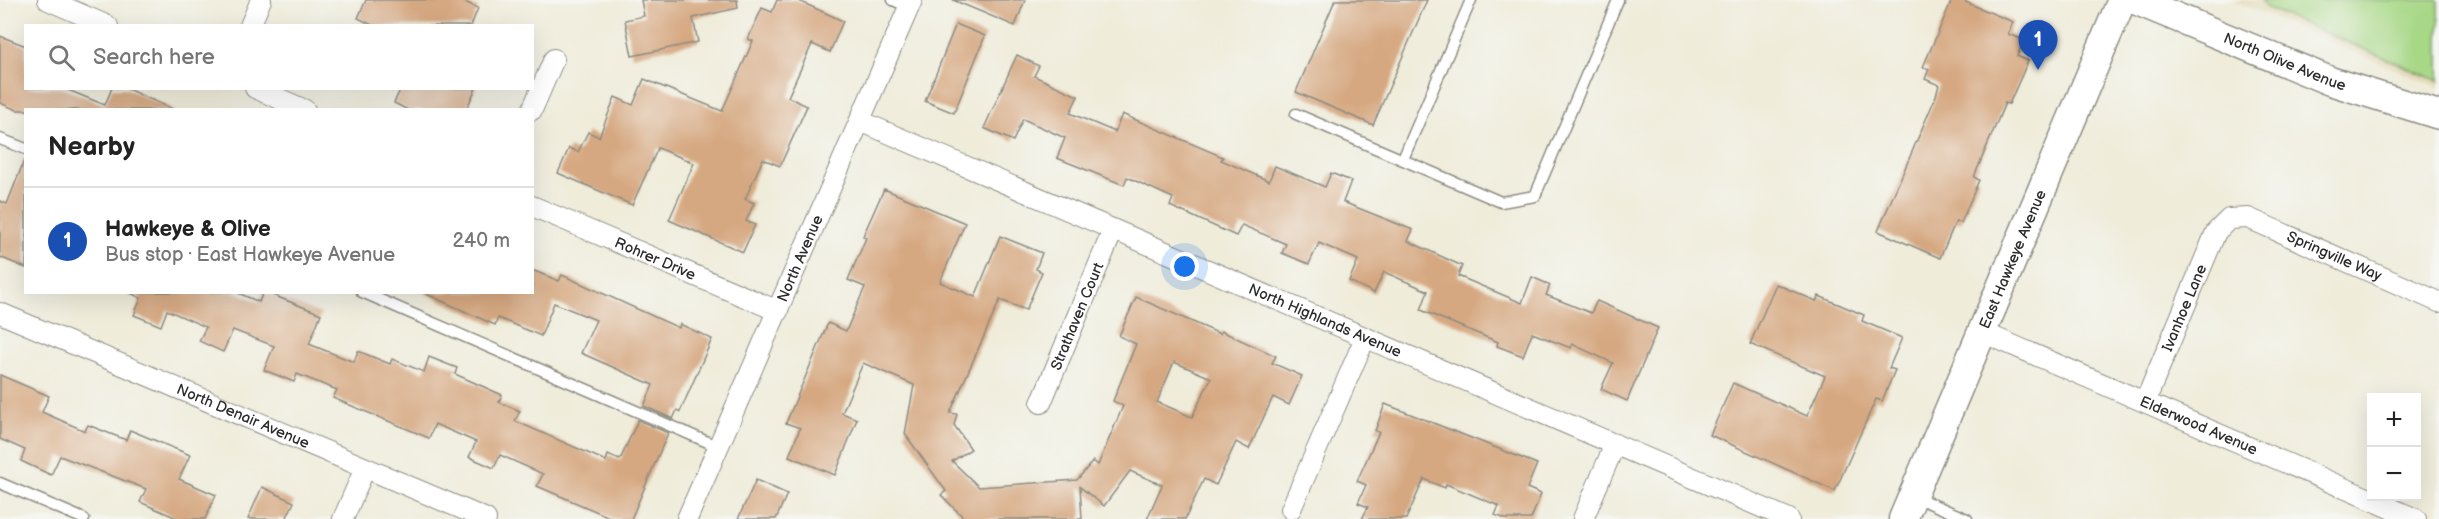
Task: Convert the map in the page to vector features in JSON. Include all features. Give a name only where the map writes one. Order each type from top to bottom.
[{"type":"street","points":[[48,0],[103,24]]},
{"type":"street","points":[[251,24],[261,0]]},
{"type":"street","name":"East Hawkeye Avenue","points":[[1908,507],[2122,0]]},
{"type":"street","name":"North Olive Avenue","points":[[2135,0],[2330,81],[2439,115]]},
{"type":"street","name":"North Avenue","points":[[687,519],[860,121],[905,2]]},
{"type":"street","points":[[533,108],[554,59]]},
{"type":"street","points":[[260,90],[300,108]]},
{"type":"street","name":"North Highlands Avenue","points":[[860,121],[1789,519]]},
{"type":"street","name":"Rohrer Drive","points":[[534,207],[778,311]]},
{"type":"street","name":"Springville Way","points":[[2229,219],[2248,218],[2439,302]]},
{"type":"street","name":"Ivanhoe Lane","points":[[2145,402],[2216,232],[2229,219]]},
{"type":"street","name":"Strathaven Court","points":[[1041,403],[1113,230]]},
{"type":"street","name":"North Denair Avenue","points":[[0,313],[486,519]]},
{"type":"street","name":"Elderwood Avenue","points":[[1982,332],[2416,519]]},
{"type":"street","points":[[1291,509],[1365,338]]},
{"type":"street","points":[[1583,519],[1616,444]]},
{"type":"street","points":[[343,519],[365,468]]},
{"type":"lane","points":[[1402,159],[1471,0]]},
{"type":"lane","points":[[1296,114],[1501,202],[1535,196],[1618,0]]},
{"type":"lane","points":[[0,139],[24,148]]},
{"type":"lane","points":[[367,294],[719,447]]},
{"type":"lane","points":[[0,483],[84,519]]},
{"type":"lane","points":[[1908,507],[1967,519]]},
{"type":"shaded area","points":[[2232,0],[2439,0],[2439,88]]},
{"type":"green space","points":[[2262,0],[2439,0],[2439,81],[2265,7]]},
{"type":"building","points":[[366,0],[460,0],[478,8],[472,24],[370,24],[358,18]]},
{"type":"building","points":[[641,0],[737,0],[738,8],[693,18],[698,42],[632,56],[625,20],[644,16]]},
{"type":"building","points":[[777,0],[797,0],[843,21],[830,52],[812,44],[788,97],[807,106],[780,166],[763,159],[745,199],[754,203],[746,221],[755,225],[743,252],[669,220],[694,163],[658,148],[632,205],[558,173],[569,148],[578,152],[588,132],[599,137],[615,97],[633,105],[644,79],[722,111],[753,41],[748,39],[762,8],[772,12]]},
{"type":"building","points":[[953,0],[1025,0],[1015,26]]},
{"type":"building","points":[[1335,0],[1427,0],[1373,125],[1296,92]]},
{"type":"building","points":[[1952,0],[1961,0],[2013,22],[2008,34],[2024,40],[2017,56],[2028,61],[2009,104],[2005,103],[1974,177],[1979,180],[1961,223],[1956,221],[1940,258],[1878,231],[1936,96],[1939,85],[1925,79],[1929,69],[1923,67]]},
{"type":"building","points":[[956,24],[985,36],[954,113],[925,101]]},
{"type":"building","points":[[0,36],[24,45],[24,90],[68,90],[105,105],[111,90],[130,90],[170,108],[24,108],[24,110],[17,110],[0,103]]},
{"type":"building","points":[[1017,55],[1039,66],[1034,76],[1078,96],[1070,113],[1115,132],[1122,114],[1223,157],[1221,160],[1269,181],[1275,166],[1325,187],[1331,173],[1351,181],[1343,202],[1413,230],[1408,241],[1462,266],[1458,276],[1522,303],[1532,277],[1550,285],[1546,295],[1591,313],[1597,301],[1658,328],[1627,401],[1601,389],[1613,363],[1572,344],[1571,348],[1532,333],[1523,356],[1497,346],[1498,342],[1421,310],[1428,291],[1384,272],[1374,293],[1349,281],[1358,260],[1319,243],[1309,264],[1282,253],[1286,244],[1242,225],[1236,236],[1170,206],[1173,198],[1127,177],[1124,185],[1057,158],[1065,138],[1023,119],[1013,141],[984,128]]},
{"type":"building","points":[[400,90],[475,90],[467,108],[404,108],[394,103]]},
{"type":"building","points":[[24,161],[24,267],[0,257],[0,201],[7,204]]},
{"type":"building","points":[[884,189],[965,223],[940,282],[975,297],[1000,236],[1042,253],[1036,269],[1042,272],[1026,310],[1000,300],[950,413],[957,414],[954,425],[971,449],[952,461],[979,487],[1077,480],[1093,461],[1098,465],[1123,406],[1113,401],[1136,344],[1119,336],[1136,297],[1276,356],[1272,363],[1302,376],[1289,405],[1273,397],[1249,449],[1236,442],[1216,485],[1204,479],[1185,519],[1147,519],[1162,485],[1130,471],[1104,506],[1080,487],[1082,519],[965,519],[941,495],[946,491],[905,434],[914,385],[863,363],[842,413],[857,419],[835,475],[789,456],[800,428],[786,423],[828,323],[846,331],[865,287],[848,280],[866,238],[863,236]],"holes":[[[1174,362],[1211,378],[1192,417],[1157,402]]]},
{"type":"building","points":[[534,271],[559,281],[562,275],[679,328],[680,324],[712,339],[680,412],[677,410],[673,419],[644,406],[653,385],[581,353],[596,320],[554,303],[541,336],[498,318],[495,325],[426,294],[534,294]]},
{"type":"building","points":[[1776,284],[1816,301],[1819,296],[1864,315],[1862,321],[1902,338],[1889,368],[1895,370],[1882,401],[1876,399],[1835,491],[1710,435],[1733,383],[1807,416],[1825,376],[1750,344]]},
{"type":"building","points":[[132,294],[241,294],[259,302],[262,294],[270,294],[321,314],[309,344],[354,362],[358,351],[390,364],[392,359],[424,372],[429,357],[457,368],[455,374],[502,395],[499,402],[520,411],[515,421],[606,461],[608,455],[620,460],[638,420],[668,433],[631,519],[614,519],[537,486],[543,474],[500,455],[494,468],[469,457],[476,442],[435,424],[429,438],[333,398],[337,390],[297,374],[294,382],[264,370],[274,346],[233,330],[223,352],[199,341],[206,327],[167,310],[161,326],[134,315],[141,298]]},
{"type":"building","points":[[0,375],[49,396],[42,412],[85,431],[88,425],[126,440],[130,430],[190,455],[179,479],[216,495],[205,519],[179,519],[140,502],[146,489],[60,456],[51,475],[21,461],[25,450],[0,439]]},
{"type":"building","points":[[1385,404],[1537,464],[1527,488],[1541,494],[1531,519],[1506,519],[1495,515],[1499,506],[1446,484],[1445,488],[1424,479],[1406,519],[1362,519],[1368,507],[1358,503],[1366,485],[1357,481],[1379,432],[1375,431]]},
{"type":"building","points":[[756,480],[787,494],[776,519],[738,519]]},
{"type":"building","points":[[262,487],[294,502],[286,519],[248,519]]},
{"type":"place","name":"Hawkeye & Olive","points":[[2038,70]]}]
